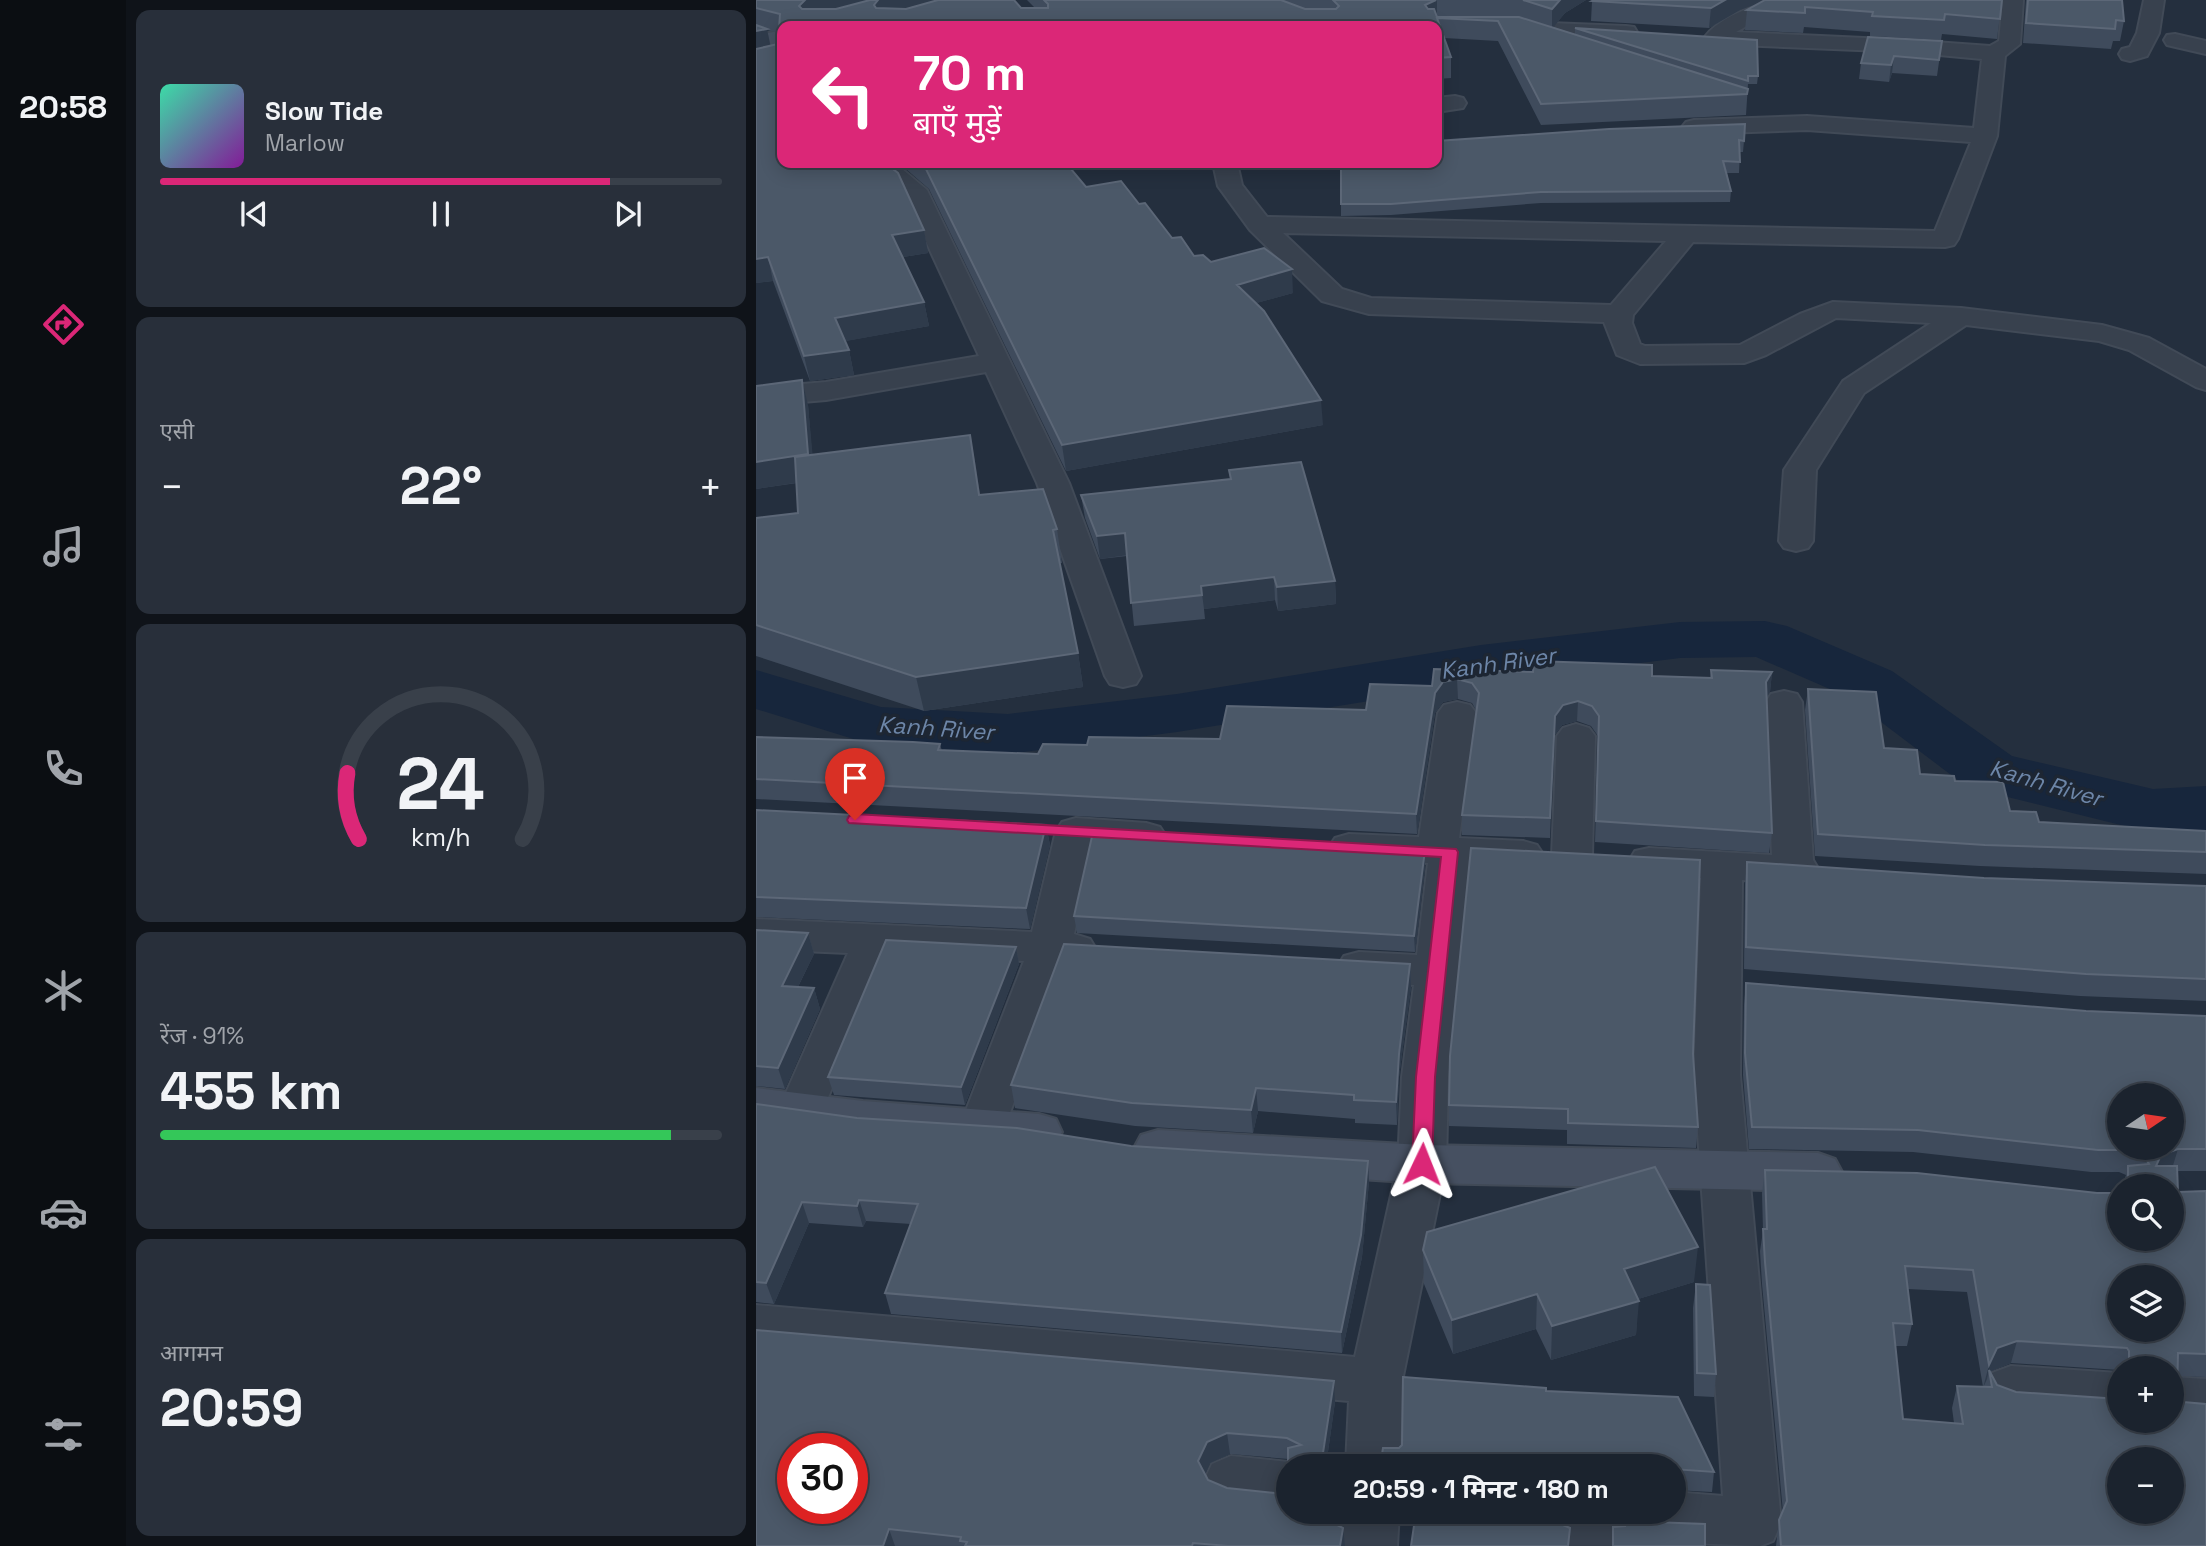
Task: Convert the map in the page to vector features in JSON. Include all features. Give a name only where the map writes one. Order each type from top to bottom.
[{"type":"street","points":[[1446,0],[1521,28],[1601,53]]},
{"type":"street","points":[[1715,38],[1741,18],[1763,9],[1807,0]]},
{"type":"street","points":[[1688,36],[1994,54],[2009,44],[2013,0]]},
{"type":"street","points":[[2130,54],[2140,51],[2148,33],[2154,0]]},
{"type":"street","points":[[1565,28],[1586,10]]},
{"type":"street","points":[[1461,28],[1565,28],[1647,34]]},
{"type":"street","points":[[2175,40],[2206,48]]},
{"type":"street","points":[[756,62],[771,42]]},
{"type":"street","points":[[1259,225],[1810,234],[1945,239],[1985,136],[1994,54]]},
{"type":"street","points":[[1757,103],[1807,123]]},
{"type":"street","points":[[1675,127],[1807,123],[1985,136]]},
{"type":"street","points":[[886,168],[915,190],[1053,483],[1123,676]]},
{"type":"street","points":[[1226,168],[1230,186],[1259,225],[1332,295],[1369,306],[1619,314]]},
{"type":"street","points":[[1686,234],[1619,314],[1618,323],[1627,349],[1640,355],[1744,354],[1758,349],[1817,315],[1833,310],[1961,316],[2102,333],[2140,344],[2206,381]]},
{"type":"street","points":[[1796,541],[1800,470],[1853,387],[1961,316]]},
{"type":"street","points":[[756,397],[826,391],[996,362]]},
{"type":"street","points":[[1307,846],[1572,856],[1812,871],[1784,702]]},
{"type":"street","points":[[1373,1454],[1376,1381],[1422,1164],[1425,1077],[1437,971],[1443,851],[1457,713]]},
{"type":"street","points":[[1572,856],[1576,736]]},
{"type":"street","points":[[1035,829],[1185,838]]},
{"type":"street","points":[[983,1126],[1050,947],[1076,831]]},
{"type":"street","points":[[1588,1524],[1756,1535],[1717,1075],[1741,987],[1722,865]]},
{"type":"street","points":[[756,934],[1119,952]]},
{"type":"street","points":[[801,1111],[875,939]]},
{"type":"street","points":[[1326,965],[1437,971]]},
{"type":"street","points":[[756,1105],[863,1119],[983,1126],[1103,1142],[1422,1164],[1859,1173]]},
{"type":"street","points":[[756,1327],[1376,1381]]},
{"type":"street","points":[[2011,1389],[2107,1395]]},
{"type":"street","points":[[2184,1401],[2206,1402]]},
{"type":"street","points":[[1231,1481],[1276,1486]]},
{"type":"street","points":[[1370,1546],[1371,1524]]},
{"type":"building","points":[[756,0],[805,0],[799,6],[802,9],[836,9],[870,0],[878,0],[874,5],[876,8],[906,9],[938,0],[1014,0],[1021,8],[1048,8],[1044,0],[1281,0],[1305,9],[1336,9],[1339,6],[1333,0],[1436,0],[1425,5],[1428,9],[1434,9],[1437,17],[1519,17],[1748,89],[1747,94],[1541,104],[1498,21],[1437,18],[1438,21],[780,21],[780,14],[756,8]]},
{"type":"building","points":[[1523,0],[1560,0],[1552,9]]},
{"type":"building","points":[[1725,0],[1711,8],[1592,1]]},
{"type":"building","points":[[1765,0],[2002,0],[2000,19],[1945,14],[1944,20],[1872,16],[1873,12],[1805,7],[1805,13],[1747,10]]},
{"type":"building","points":[[2028,0],[2122,0],[2124,21],[2116,20],[2115,29],[2026,23]]},
{"type":"building","points":[[756,25],[767,29],[756,31]]},
{"type":"building","points":[[1575,28],[1757,40],[1758,76],[1748,76],[1748,81]]},
{"type":"building","points":[[1442,32],[1451,57],[1442,58]]},
{"type":"building","points":[[1868,37],[1942,41],[1939,60],[1894,56],[1891,65],[1861,63]]},
{"type":"building","points":[[777,44],[777,168],[892,168],[898,173],[924,230],[892,235],[924,302],[835,318],[849,350],[804,356],[768,257],[756,259],[756,49]]},
{"type":"building","points":[[1745,124],[1744,141],[1739,140],[1740,162],[1723,161],[1731,191],[1541,192],[1391,204],[1341,204],[1341,168],[1442,168],[1442,141],[1609,129]]},
{"type":"building","points":[[925,168],[1070,168],[1086,187],[1121,181],[1139,204],[1145,203],[1172,238],[1181,237],[1194,256],[1203,255],[1211,262],[1264,248],[1292,269],[1237,285],[1264,311],[1321,400],[1062,445]]},
{"type":"building","points":[[802,380],[808,454],[756,462],[756,386]]},
{"type":"building","points":[[970,435],[979,495],[1043,489],[1057,529],[1053,530],[1078,653],[916,677],[756,625],[756,518],[798,513],[795,457]]},
{"type":"building","points":[[1301,462],[1335,581],[1277,587],[1274,577],[1201,586],[1202,595],[1131,603],[1125,533],[1097,536],[1081,495],[1231,479],[1229,470]]},
{"type":"building","points":[[1534,661],[1652,665],[1652,676],[1712,678],[1711,670],[1772,672],[1766,682],[1772,833],[1596,821],[1599,716],[1592,706],[1578,701],[1563,705],[1555,716],[1550,818],[1462,815],[1479,693],[1472,683],[1457,679],[1443,682],[1435,693],[1416,814],[756,779],[756,737],[913,742],[940,744],[938,750],[1038,754],[1043,744],[1087,745],[1089,737],[1220,739],[1227,706],[1366,710],[1370,684],[1432,686],[1434,669],[1533,672]]},
{"type":"building","points":[[1808,689],[1876,692],[1884,748],[1917,750],[1920,774],[1954,776],[1955,781],[2003,782],[2010,811],[2036,812],[2039,822],[2206,831],[2206,852],[1985,845],[1818,834]]},
{"type":"building","points":[[756,810],[1046,825],[1026,908],[756,897]]},
{"type":"building","points":[[1093,832],[1425,850],[1414,936],[1074,916]]},
{"type":"building","points":[[1471,848],[1700,860],[1693,1054],[1698,1127],[1568,1123],[1568,1109],[1449,1105],[1450,1056]]},
{"type":"building","points":[[1747,862],[1984,878],[2206,886],[2206,979],[2086,974],[1746,947]]},
{"type":"building","points":[[756,930],[808,933],[782,986],[814,988],[778,1068],[756,1066]]},
{"type":"building","points":[[886,940],[1016,947],[961,1087],[828,1077]]},
{"type":"building","points":[[1064,944],[1410,964],[1396,1102],[1354,1100],[1354,1095],[1256,1088],[1251,1110],[1132,1103],[1011,1085]]},
{"type":"building","points":[[1746,983],[2086,1011],[2206,1016],[2206,1149],[2184,1149],[2184,1083],[2107,1083],[2107,1150],[1918,1130],[1752,1127],[1745,1053]]},
{"type":"building","points":[[756,1104],[857,1118],[1017,1128],[1131,1146],[1368,1161],[1361,1235],[1341,1332],[885,1293],[918,1204],[859,1200],[857,1206],[802,1202],[766,1283],[756,1282]]},
{"type":"building","points":[[2146,1160],[2159,1160],[2156,1166],[2177,1166],[2177,1174],[2128,1174],[2128,1166],[2149,1164]]},
{"type":"building","points":[[1655,1167],[1698,1247],[1624,1269],[1639,1301],[1552,1326],[1537,1294],[1452,1320],[1423,1250],[1427,1232]]},
{"type":"building","points":[[1765,1170],[1917,1173],[2107,1193],[2107,1251],[2184,1251],[2184,1192],[2206,1191],[2206,1354],[2129,1356],[2127,1348],[2017,1341],[1997,1348],[1989,1365],[1973,1270],[1905,1266],[1912,1324],[1893,1323],[1903,1419],[1963,1424],[1957,1386],[1992,1387],[1989,1370],[1997,1385],[2016,1392],[2107,1398],[2107,1433],[2184,1433],[2184,1402],[2206,1404],[2206,1546],[1781,1546],[1779,1520],[1787,1501],[1765,1262]]},
{"type":"building","points":[[1696,1284],[1710,1285],[1716,1374],[1697,1373]]},
{"type":"building","points":[[756,1330],[1334,1381],[1323,1454],[1288,1454],[1288,1448],[1301,1445],[1287,1438],[1227,1433],[1207,1442],[1198,1461],[1208,1480],[1227,1488],[1276,1493],[1276,1524],[1337,1524],[1343,1528],[1340,1546],[1228,1546],[1193,1543],[1192,1546],[965,1546],[967,1542],[960,1541],[961,1537],[889,1529],[883,1546],[756,1546]]},
{"type":"building","points":[[1403,1377],[1546,1388],[1546,1391],[1678,1397],[1714,1472],[1686,1470],[1686,1454],[1382,1454],[1383,1448],[1399,1448],[1402,1445]]},
{"type":"building","points":[[1414,1524],[1563,1524],[1570,1528],[1568,1546],[1411,1546]]},
{"type":"building","points":[[1705,1524],[1705,1546],[1613,1546],[1613,1527]]},
{"type":"waterway","name":"Kanh River","points":[[756,689],[876,726],[1008,734],[1177,713],[1481,664],[1680,640],[1765,639],[1870,684],[1990,772],[2153,811],[2206,808]]},
{"type":"route","points":[[855,820],[1450,852],[1425,1077],[1422,1164]]}]
